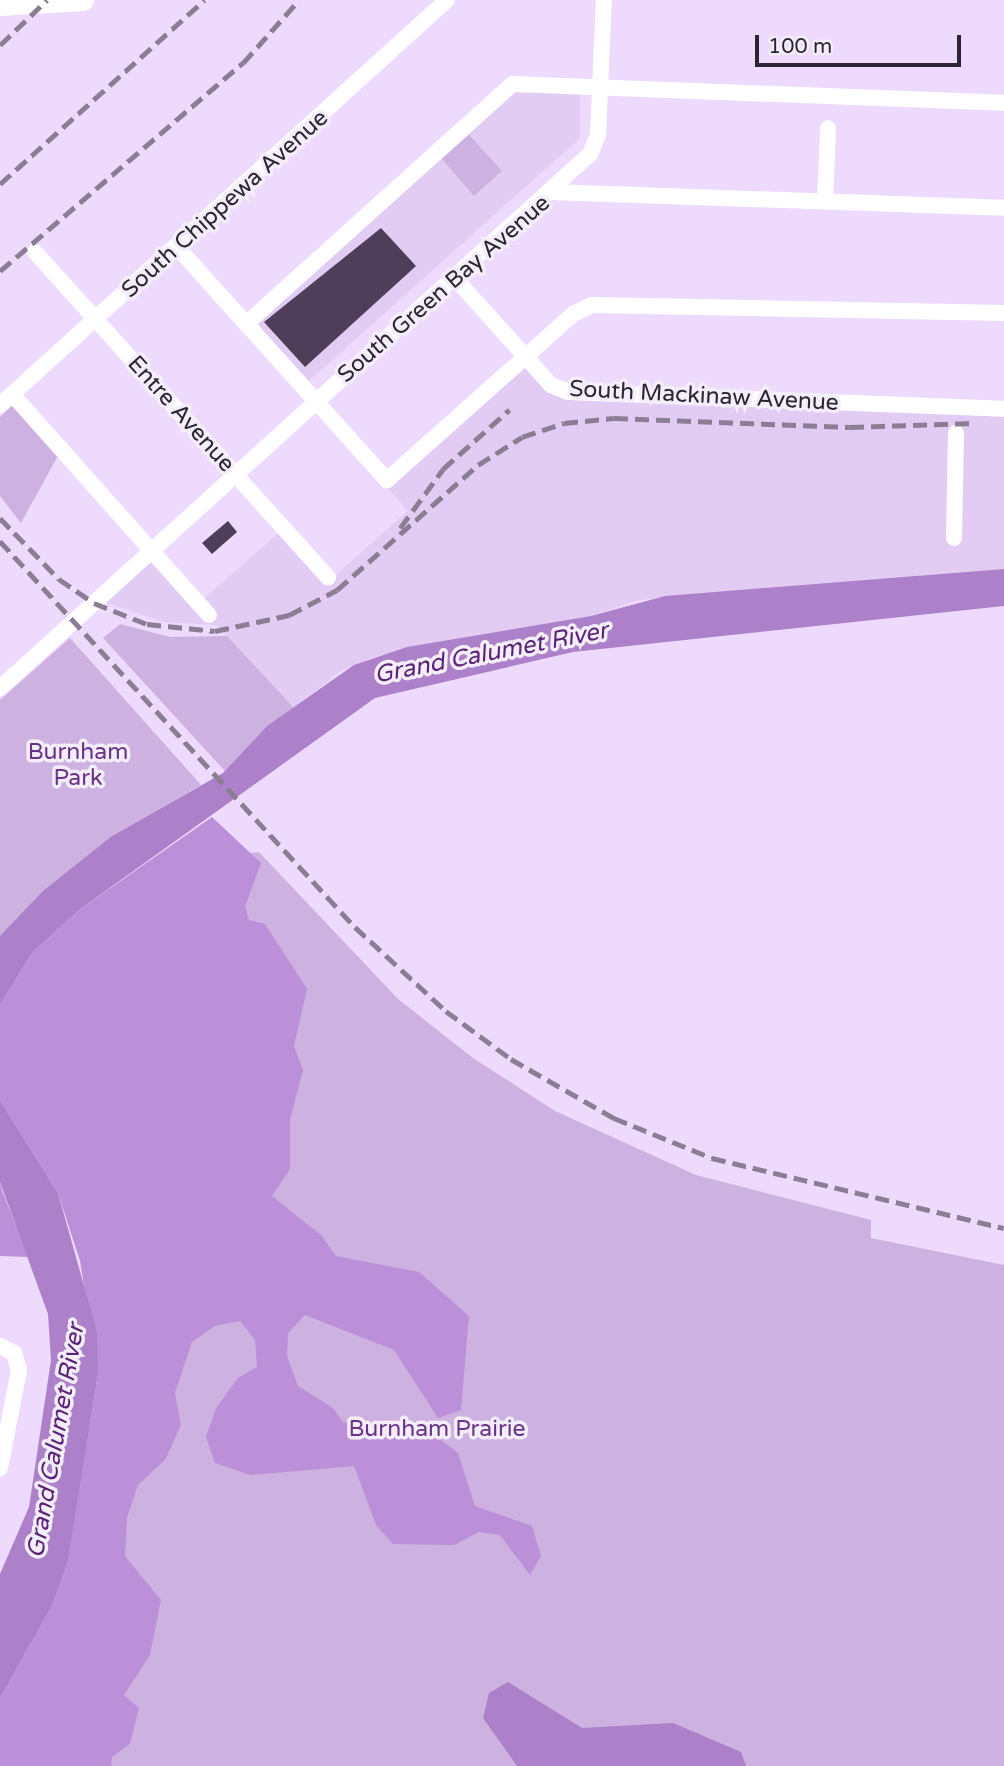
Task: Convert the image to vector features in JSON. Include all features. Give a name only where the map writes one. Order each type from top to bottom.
[{"type":"main road","points":[[0,5],[83,0]]},
{"type":"street","name":"South Chippewa Avenue","points":[[6,400],[447,0]]},
{"type":"street","points":[[551,192],[595,145],[604,0]]},
{"type":"street","points":[[246,324],[513,84],[1004,103]]},
{"type":"street","points":[[825,201],[828,128]]},
{"type":"street","name":"South Green Bay Avenue","points":[[0,688],[551,192],[1004,208]]},
{"type":"street","points":[[177,247],[387,480],[573,314],[606,302],[1004,313]]},
{"type":"street","name":"Entre Avenue","points":[[35,251],[328,577]]},
{"type":"street","name":"South Mackinaw Avenue","points":[[454,277],[551,385],[568,392],[1004,409]]},
{"type":"street","points":[[6,400],[151,550],[209,615]]},
{"type":"street","points":[[954,538],[956,433]]},
{"type":"street","points":[[0,1346],[14,1353],[19,1370],[0,1468]]},
{"type":"shaded area","points":[[514,88],[580,90],[580,138],[309,381],[255,321]]},
{"type":"shaded area","points":[[526,360],[550,386],[1004,417],[1004,569],[638,600],[591,616],[373,657],[339,672],[294,708],[216,625],[164,622],[101,601],[155,550],[201,601],[283,529],[329,581],[408,511],[385,485]]},
{"type":"shaded area","points":[[212,817],[261,863],[245,907],[249,920],[265,924],[307,989],[294,1046],[303,1070],[290,1120],[290,1169],[272,1196],[321,1235],[336,1256],[419,1272],[469,1316],[461,1410],[438,1418],[394,1350],[305,1315],[288,1333],[287,1356],[298,1386],[333,1408],[343,1422],[372,1429],[416,1421],[458,1453],[475,1506],[532,1526],[541,1556],[530,1575],[500,1535],[479,1532],[454,1545],[393,1544],[376,1525],[354,1466],[250,1475],[215,1463],[206,1437],[216,1408],[238,1378],[257,1367],[255,1340],[240,1321],[215,1326],[192,1342],[175,1393],[181,1425],[165,1460],[138,1485],[127,1518],[125,1556],[161,1600],[150,1655],[124,1695],[139,1708],[130,1744],[112,1757],[111,1766],[0,1766],[0,1699],[52,1605],[68,1561],[98,1374],[80,1261],[58,1193],[0,1100],[0,1005],[32,953],[79,910]]},
{"type":"shaded area","points":[[0,1182],[2,1190],[28,1257],[0,1256]]},
{"type":"green space","points":[[469,135],[502,171],[474,196],[442,159]]},
{"type":"green space","points":[[15,403],[60,452],[21,523],[0,496],[0,417]]},
{"type":"green space","points":[[120,624],[170,637],[227,636],[294,708],[267,726],[225,771],[103,638]]},
{"type":"green space","name":"Burnham Park","points":[[70,638],[201,785],[112,836],[0,936],[0,700]]},
{"type":"green space","name":"Burnham Prairie","points":[[259,852],[398,999],[473,1058],[555,1111],[696,1175],[871,1220],[871,1238],[1004,1265],[1004,1766],[0,1766],[241,854]]},
{"type":"water","name":"Grand Calumet River","points":[[1004,569],[1004,606],[573,652],[375,698],[79,910],[32,953],[0,1005],[0,936],[43,891],[112,836],[223,773],[267,726],[354,665],[407,647],[591,616],[665,596]]},
{"type":"water","name":"Grand Calumet River","points":[[0,1100],[58,1193],[97,1332],[98,1374],[68,1561],[52,1605],[0,1699],[0,1574],[29,1507],[51,1360],[48,1314],[0,1182]]},
{"type":"water","points":[[508,1682],[582,1728],[673,1723],[741,1752],[746,1766],[517,1766],[483,1718],[489,1693]]},
{"type":"building","points":[[381,228],[416,266],[305,367],[264,322]]},
{"type":"building","points":[[228,521],[237,532],[212,554],[202,543]]},
{"type":"railway","points":[[0,45],[47,0]]},
{"type":"railway","points":[[0,184],[204,0]]},
{"type":"railway","points":[[0,271],[243,63],[299,0]]},
{"type":"railway","points":[[400,528],[443,469],[509,410]]},
{"type":"railway","points":[[0,518],[59,579],[94,603],[147,624],[215,631],[289,615],[337,590],[478,465],[522,437],[564,423],[614,418],[850,427],[973,423]]},
{"type":"railway","points":[[0,541],[355,927],[446,1011],[511,1059],[614,1118],[712,1158],[1004,1228]]}]
